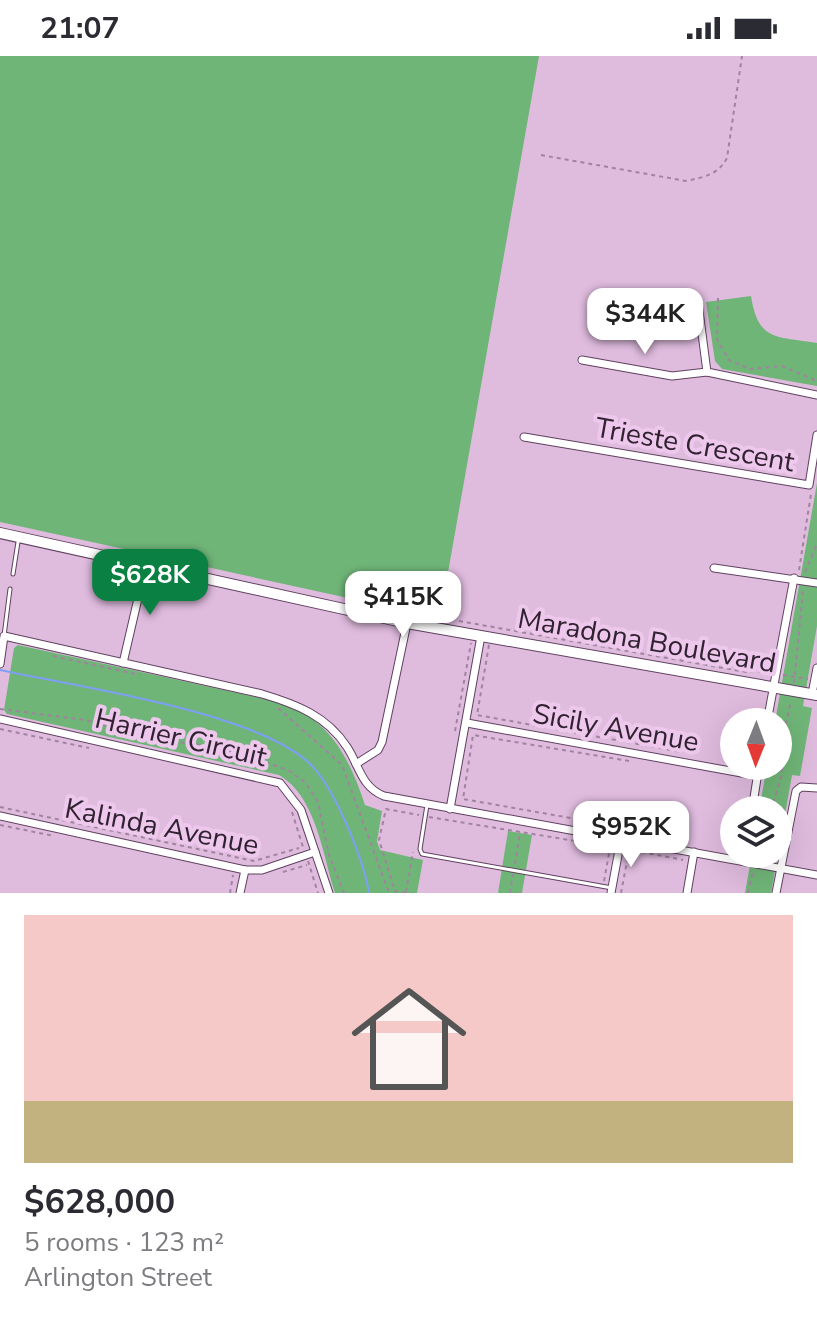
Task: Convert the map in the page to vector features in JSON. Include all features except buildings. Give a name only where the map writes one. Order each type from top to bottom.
[{"type":"street","points":[[698,303],[707,372]]},
{"type":"street","points":[[582,360],[672,376],[707,372],[721,378],[817,395]]},
{"type":"street","name":"Trieste Crescent","points":[[524,437],[809,485],[817,435]]},
{"type":"street","name":"Maradona Boulevard","points":[[0,533],[407,623],[815,695]]},
{"type":"street","points":[[123,663],[146,564]]},
{"type":"street","points":[[714,568],[817,583]]},
{"type":"street","points":[[770,708],[794,578]]},
{"type":"street","points":[[356,764],[378,750],[382,742],[407,623]]},
{"type":"street","points":[[0,664],[4,636],[262,694],[304,708],[331,728],[362,778],[376,793],[617,844],[720,855]]},
{"type":"street","points":[[450,809],[481,636]]},
{"type":"street","points":[[815,695],[817,668]]},
{"type":"street","name":"Harrier Circuit","points":[[0,719],[270,778],[296,799],[329,893]]},
{"type":"street","name":"Sicily Avenue","points":[[467,723],[720,769]]},
{"type":"street","points":[[792,812],[796,791],[801,787],[817,788]]},
{"type":"street","name":"Kalinda Avenue","points":[[0,816],[245,870],[262,870],[315,852]]},
{"type":"street","points":[[609,889],[617,844]]},
{"type":"street","points":[[687,893],[694,852]]},
{"type":"street","points":[[776,893],[781,868],[817,875]]},
{"type":"street","points":[[240,893],[245,870]]},
{"type":"lane","points":[[13,574],[19,538]]},
{"type":"lane","points":[[4,636],[10,589]]},
{"type":"lane","points":[[427,805],[419,851],[422,854],[609,889]]},
{"type":"path","points":[[541,155],[686,181],[708,176],[721,169],[727,158],[742,56]]},
{"type":"path","points":[[718,298],[717,340],[729,360],[750,369],[782,366],[817,381]]},
{"type":"path","points":[[794,578],[799,569],[812,497],[809,485]]},
{"type":"path","points":[[775,796],[782,774],[781,746],[795,677],[804,580],[817,544]]},
{"type":"path","points":[[459,621],[746,672],[815,681]]},
{"type":"path","points":[[455,732],[481,636]]},
{"type":"path","points":[[481,636],[477,715],[682,752]]},
{"type":"path","points":[[48,654],[146,676]]},
{"type":"path","points":[[272,703],[342,765],[389,893]]},
{"type":"path","points":[[0,729],[93,749]]},
{"type":"path","points":[[631,761],[473,735],[463,799],[667,835]]},
{"type":"path","points":[[0,807],[254,861],[303,847],[289,806]]},
{"type":"path","points":[[419,851],[412,852],[406,893],[395,891],[379,840],[386,809],[520,832],[617,844],[629,850],[692,862]]},
{"type":"path","points":[[510,893],[520,832]]},
{"type":"path","points":[[609,889],[617,844]]},
{"type":"path","points":[[621,893],[629,850]]},
{"type":"path","points":[[309,864],[318,893]]},
{"type":"path","points":[[748,893],[753,868]]},
{"type":"path","points":[[230,893],[233,874]]},
{"type":"green space","points":[[0,56],[539,56],[440,618],[0,522]]},
{"type":"green space","points":[[751,296],[754,311],[764,329],[780,337],[817,343],[817,386],[722,369],[715,361],[706,302]]},
{"type":"green space","points":[[817,483],[817,626],[803,706],[812,708],[800,776],[792,775],[792,708],[777,708]]},
{"type":"green space","points":[[18,645],[279,702],[297,709],[324,729],[335,742],[352,771],[365,805],[382,811],[377,841],[380,850],[423,860],[417,893],[335,893],[310,812],[292,785],[279,775],[7,714],[4,710],[14,648]]},
{"type":"green space","points":[[764,780],[791,780],[788,796],[762,796]]},
{"type":"green space","points":[[508,831],[532,835],[522,893],[498,893]]},
{"type":"green space","points":[[749,868],[775,868],[771,893],[745,893]]},
{"type":"waterway","points":[[0,670],[162,703],[247,728],[282,744],[308,762],[328,787],[354,842],[369,893]]}]
